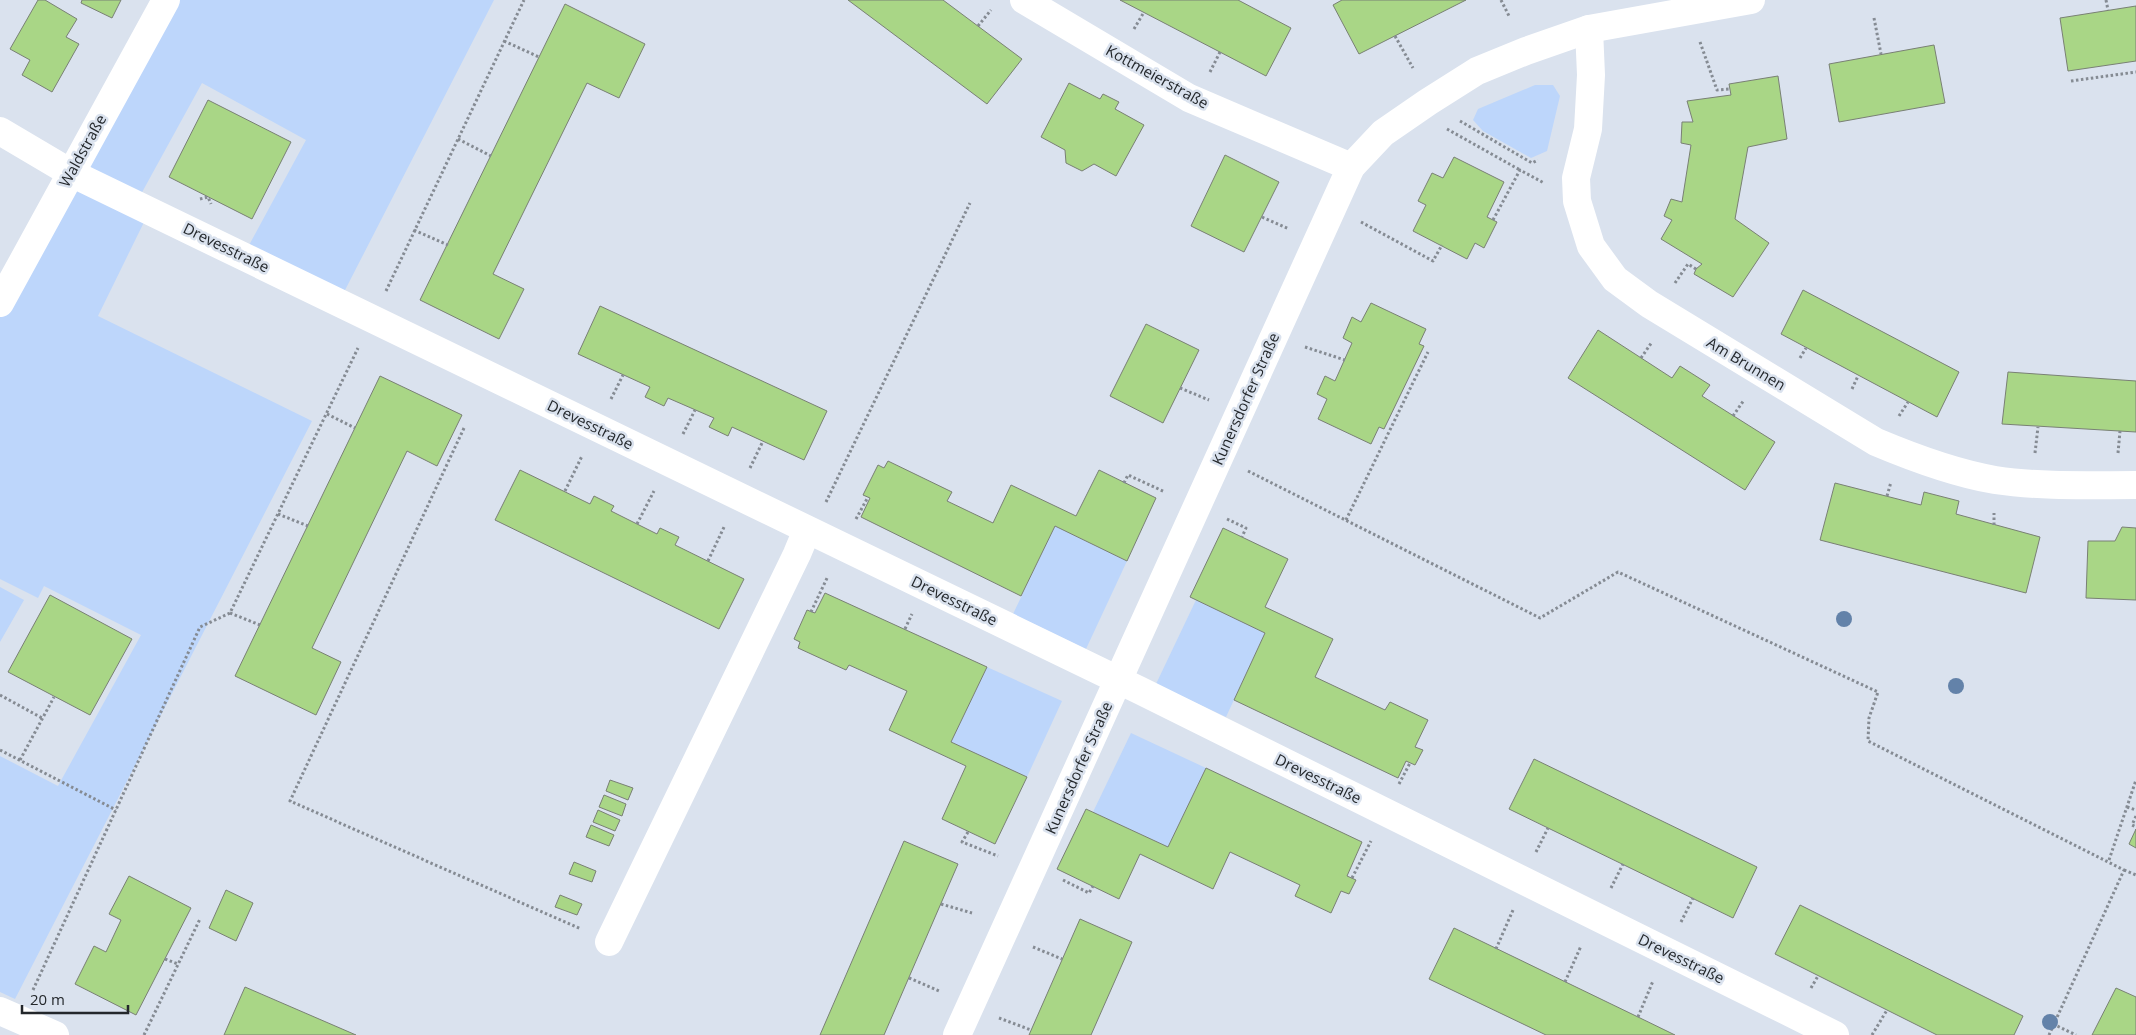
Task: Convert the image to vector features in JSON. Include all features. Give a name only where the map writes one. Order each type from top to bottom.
[{"type":"street","name":"Waldstraße","points":[[0,303],[166,0]]},
{"type":"street","name":"Kottmeierstraße","points":[[1024,0],[1188,98],[1351,167]]},
{"type":"street","name":"Kunersdorfer Straße","points":[[958,1035],[1351,167],[1383,133],[1478,71],[1526,51],[1589,29],[1751,0]]},
{"type":"street","name":"Am Brunnen","points":[[1589,29],[1591,76],[1588,129],[1576,178],[1577,201],[1591,246],[1615,279],[1649,304],[1876,442],[1905,454],[1947,468],[1994,480],[2037,485],[2136,485]]},
{"type":"street","name":"Drevesstraße","points":[[0,131],[71,174],[1118,680],[1835,1035]]},
{"type":"street","points":[[609,942],[793,563],[807,530]]},
{"type":"street","points":[[0,1011],[55,1035]]},
{"type":"path","points":[[33,990],[200,627],[230,613],[524,0]]},
{"type":"path","points":[[1501,0],[1510,16]]},
{"type":"path","points":[[2106,0],[2108,10]]},
{"type":"path","points":[[978,26],[992,10]]},
{"type":"path","points":[[1874,18],[1881,54]]},
{"type":"path","points":[[1395,36],[1413,68]]},
{"type":"path","points":[[504,41],[540,57]]},
{"type":"path","points":[[1700,41],[1717,90],[1730,88]]},
{"type":"path","points":[[1207,77],[1220,52]]},
{"type":"path","points":[[2071,81],[2136,72]]},
{"type":"path","points":[[1453,117],[1532,163],[1538,160]]},
{"type":"path","points":[[1440,126],[1552,187]]},
{"type":"path","points":[[458,140],[491,156]]},
{"type":"path","points":[[1493,220],[1520,170]]},
{"type":"path","points":[[825,503],[970,203]]},
{"type":"path","points":[[1262,217],[1291,230]]},
{"type":"path","points":[[1360,222],[1433,261],[1442,245]]},
{"type":"path","points":[[414,230],[448,245]]},
{"type":"path","points":[[1670,289],[1688,264],[1696,269]]},
{"type":"path","points":[[1641,358],[1658,335]]},
{"type":"path","points":[[1301,346],[1345,360]]},
{"type":"path","points":[[1346,520],[1428,352]]},
{"type":"path","points":[[607,406],[623,375]]},
{"type":"path","points":[[1848,396],[1858,376]]},
{"type":"path","points":[[1180,388],[1209,400]]},
{"type":"path","points":[[1733,416],[1747,396]]},
{"type":"path","points":[[1896,422],[1908,402]]},
{"type":"path","points":[[679,441],[695,410]]},
{"type":"path","points":[[327,414],[355,428]]},
{"type":"path","points":[[2035,452],[2038,427]]},
{"type":"path","points":[[464,428],[290,800],[609,942]]},
{"type":"path","points":[[2117,459],[2120,431]]},
{"type":"path","points":[[747,474],[763,441]]},
{"type":"path","points":[[564,491],[586,450]]},
{"type":"path","points":[[1243,468],[1540,618],[1618,572],[1878,692],[1869,718],[1868,741],[2136,875]]},
{"type":"path","points":[[1124,483],[1128,475],[1165,492]]},
{"type":"path","points":[[637,524],[657,485]]},
{"type":"path","points":[[278,514],[308,526]]},
{"type":"path","points":[[1221,516],[1246,528],[1242,537]]},
{"type":"path","points":[[708,561],[728,520]]},
{"type":"path","points":[[811,612],[830,570]]},
{"type":"path","points":[[905,629],[914,611]]},
{"type":"path","points":[[230,613],[260,625]]},
{"type":"path","points":[[0,695],[42,718]]},
{"type":"path","points":[[20,760],[54,697]]},
{"type":"path","points":[[0,750],[116,810]]},
{"type":"path","points":[[2109,860],[2136,780]]},
{"type":"path","points":[[2127,806],[2136,810]]},
{"type":"path","points":[[2136,816],[2132,825],[2136,827]]},
{"type":"path","points":[[1531,860],[1548,828]]},
{"type":"path","points":[[968,832],[962,842],[998,856]]},
{"type":"path","points":[[1352,878],[1373,837]]},
{"type":"path","points":[[1610,889],[1623,864]]},
{"type":"path","points":[[2049,1035],[2124,870]]},
{"type":"path","points":[[1062,880],[1089,892],[1093,886]]},
{"type":"path","points":[[1680,923],[1693,898]]},
{"type":"path","points":[[941,904],[972,914]]},
{"type":"path","points":[[1496,949],[1515,907]]},
{"type":"path","points":[[144,1035],[200,919]]},
{"type":"path","points":[[1565,982],[1584,941]]},
{"type":"path","points":[[1031,946],[1062,959]]},
{"type":"path","points":[[165,959],[178,964]]},
{"type":"path","points":[[1638,1017],[1655,976]]},
{"type":"path","points":[[909,978],[939,991]]},
{"type":"path","points":[[1872,1035],[1887,1010]]},
{"type":"path","points":[[991,1015],[1031,1030]]},
{"type":"path","points":[[2054,1024],[2076,1035]]},
{"type":"shaded area","points":[[172,0],[494,0],[343,294],[247,249],[306,140],[202,83],[140,196],[78,168]]},
{"type":"shaded area","points":[[1535,85],[1553,85],[1560,96],[1547,151],[1531,158],[1483,131],[1473,120],[1478,109]]},
{"type":"shaded area","points":[[71,179],[147,216],[98,316],[312,421],[15,999],[0,992],[0,756],[58,786],[141,635],[44,586],[38,598],[0,579],[0,312]]},
{"type":"shaded area","points":[[1055,526],[1127,561],[1086,649],[1013,614]]},
{"type":"shaded area","points":[[0,587],[24,600],[0,642]]},
{"type":"shaded area","points":[[1196,600],[1265,633],[1226,717],[1156,684]]},
{"type":"shaded area","points":[[987,667],[1062,701],[1027,777],[951,742]]},
{"type":"shaded area","points":[[1131,733],[1206,768],[1168,847],[1093,812]]},
{"type":"building","points":[[38,0],[45,0],[77,19],[66,37],[79,44],[52,92],[22,75],[30,60],[10,49]]},
{"type":"building","points":[[82,0],[121,0],[112,18],[81,3]]},
{"type":"building","points":[[848,0],[943,0],[1022,59],[987,104]]},
{"type":"building","points":[[1120,0],[1238,0],[1291,28],[1266,76]]},
{"type":"building","points":[[1342,0],[1466,0],[1359,54],[1333,5]]},
{"type":"building","points":[[565,4],[645,44],[619,98],[587,83],[493,274],[524,289],[499,339],[420,300]]},
{"type":"building","points":[[2136,6],[2136,61],[2068,71],[2060,18]]},
{"type":"building","points":[[1934,45],[1945,103],[1839,122],[1829,64]]},
{"type":"building","points":[[1778,76],[1787,139],[1748,147],[1735,219],[1769,243],[1733,297],[1694,274],[1696,269],[1702,264],[1661,239],[1672,220],[1664,216],[1671,199],[1682,202],[1691,145],[1681,143],[1682,122],[1693,122],[1687,101],[1731,95],[1729,84]]},
{"type":"building","points":[[1069,83],[1100,99],[1103,94],[1119,102],[1115,109],[1144,125],[1116,176],[1094,164],[1082,171],[1066,163],[1065,150],[1041,137]]},
{"type":"building","points":[[208,100],[291,142],[252,219],[169,177]]},
{"type":"building","points":[[1225,155],[1279,182],[1244,252],[1191,226]]},
{"type":"building","points":[[1454,157],[1504,182],[1487,217],[1497,222],[1484,248],[1475,243],[1467,259],[1413,231],[1426,205],[1418,201],[1432,173],[1443,178]]},
{"type":"building","points":[[1803,290],[1959,372],[1937,417],[1781,334]]},
{"type":"building","points":[[1371,303],[1426,329],[1419,344],[1424,346],[1384,429],[1379,427],[1371,444],[1318,419],[1327,399],[1317,394],[1325,376],[1335,381],[1352,343],[1343,338],[1352,317],[1361,322]]},
{"type":"building","points":[[600,306],[827,411],[804,460],[732,427],[728,436],[709,427],[714,418],[668,398],[664,406],[645,397],[650,387],[578,354]]},
{"type":"building","points":[[1146,324],[1199,350],[1163,423],[1110,396]]},
{"type":"building","points":[[1598,330],[1672,378],[1680,366],[1710,385],[1702,396],[1775,442],[1745,490],[1568,378]]},
{"type":"building","points":[[2008,372],[2136,381],[2136,432],[2002,424]]},
{"type":"building","points":[[380,376],[462,415],[437,466],[407,451],[312,648],[341,662],[316,715],[235,676]]},
{"type":"building","points":[[888,461],[952,492],[947,501],[993,523],[1011,485],[1076,516],[1099,470],[1156,498],[1127,561],[1055,526],[1021,596],[861,517],[870,498],[863,495],[878,465],[884,468]]},
{"type":"building","points":[[520,470],[590,504],[594,496],[614,506],[611,511],[657,534],[660,528],[679,537],[675,545],[744,579],[719,629],[495,520]]},
{"type":"building","points":[[1835,483],[1921,505],[1924,492],[1959,501],[1956,514],[2040,537],[2026,593],[1820,540]]},
{"type":"building","points":[[2122,527],[2136,528],[2136,600],[2086,598],[2088,541],[2115,541]]},
{"type":"building","points":[[1223,528],[1288,559],[1265,607],[1333,639],[1315,677],[1385,710],[1390,702],[1428,720],[1415,747],[1423,750],[1415,765],[1406,761],[1398,778],[1234,700],[1265,633],[1190,597]]},
{"type":"building","points":[[825,593],[987,667],[951,742],[1027,777],[995,844],[942,819],[966,766],[889,730],[907,691],[849,665],[846,670],[798,648],[800,642],[794,639],[807,610],[815,613]]},
{"type":"building","points":[[50,595],[132,639],[90,715],[8,672]]},
{"type":"building","points":[[1534,759],[1757,867],[1733,918],[1509,809]]},
{"type":"building","points":[[1206,768],[1362,842],[1347,876],[1356,880],[1349,894],[1341,891],[1331,913],[1295,896],[1300,885],[1230,852],[1213,889],[1140,854],[1119,899],[1057,869],[1086,809],[1168,847]]},
{"type":"building","points":[[610,780],[633,788],[628,800],[606,791]]},
{"type":"building","points":[[604,795],[626,804],[622,816],[599,807]]},
{"type":"building","points":[[598,810],[620,820],[615,831],[593,822]]},
{"type":"building","points":[[591,825],[614,835],[609,846],[586,837]]},
{"type":"building","points":[[2136,829],[2136,848],[2129,844]]},
{"type":"building","points":[[904,841],[958,864],[884,1035],[820,1035]]},
{"type":"building","points":[[574,862],[596,871],[592,882],[569,874]]},
{"type":"building","points":[[129,876],[191,908],[136,1015],[75,984],[94,946],[106,952],[121,920],[109,914]]},
{"type":"building","points":[[226,890],[253,903],[236,941],[209,928]]},
{"type":"building","points":[[560,895],[582,904],[577,915],[555,907]]},
{"type":"building","points":[[1800,905],[2023,1016],[2014,1035],[1937,1035],[1775,954]]},
{"type":"building","points":[[1080,919],[1132,942],[1091,1035],[1029,1035]]},
{"type":"building","points":[[1454,928],[1675,1035],[1546,1035],[1429,979]]},
{"type":"building","points":[[245,987],[356,1035],[224,1035]]},
{"type":"building","points":[[2116,988],[2136,997],[2136,1035],[2092,1035]]}]
